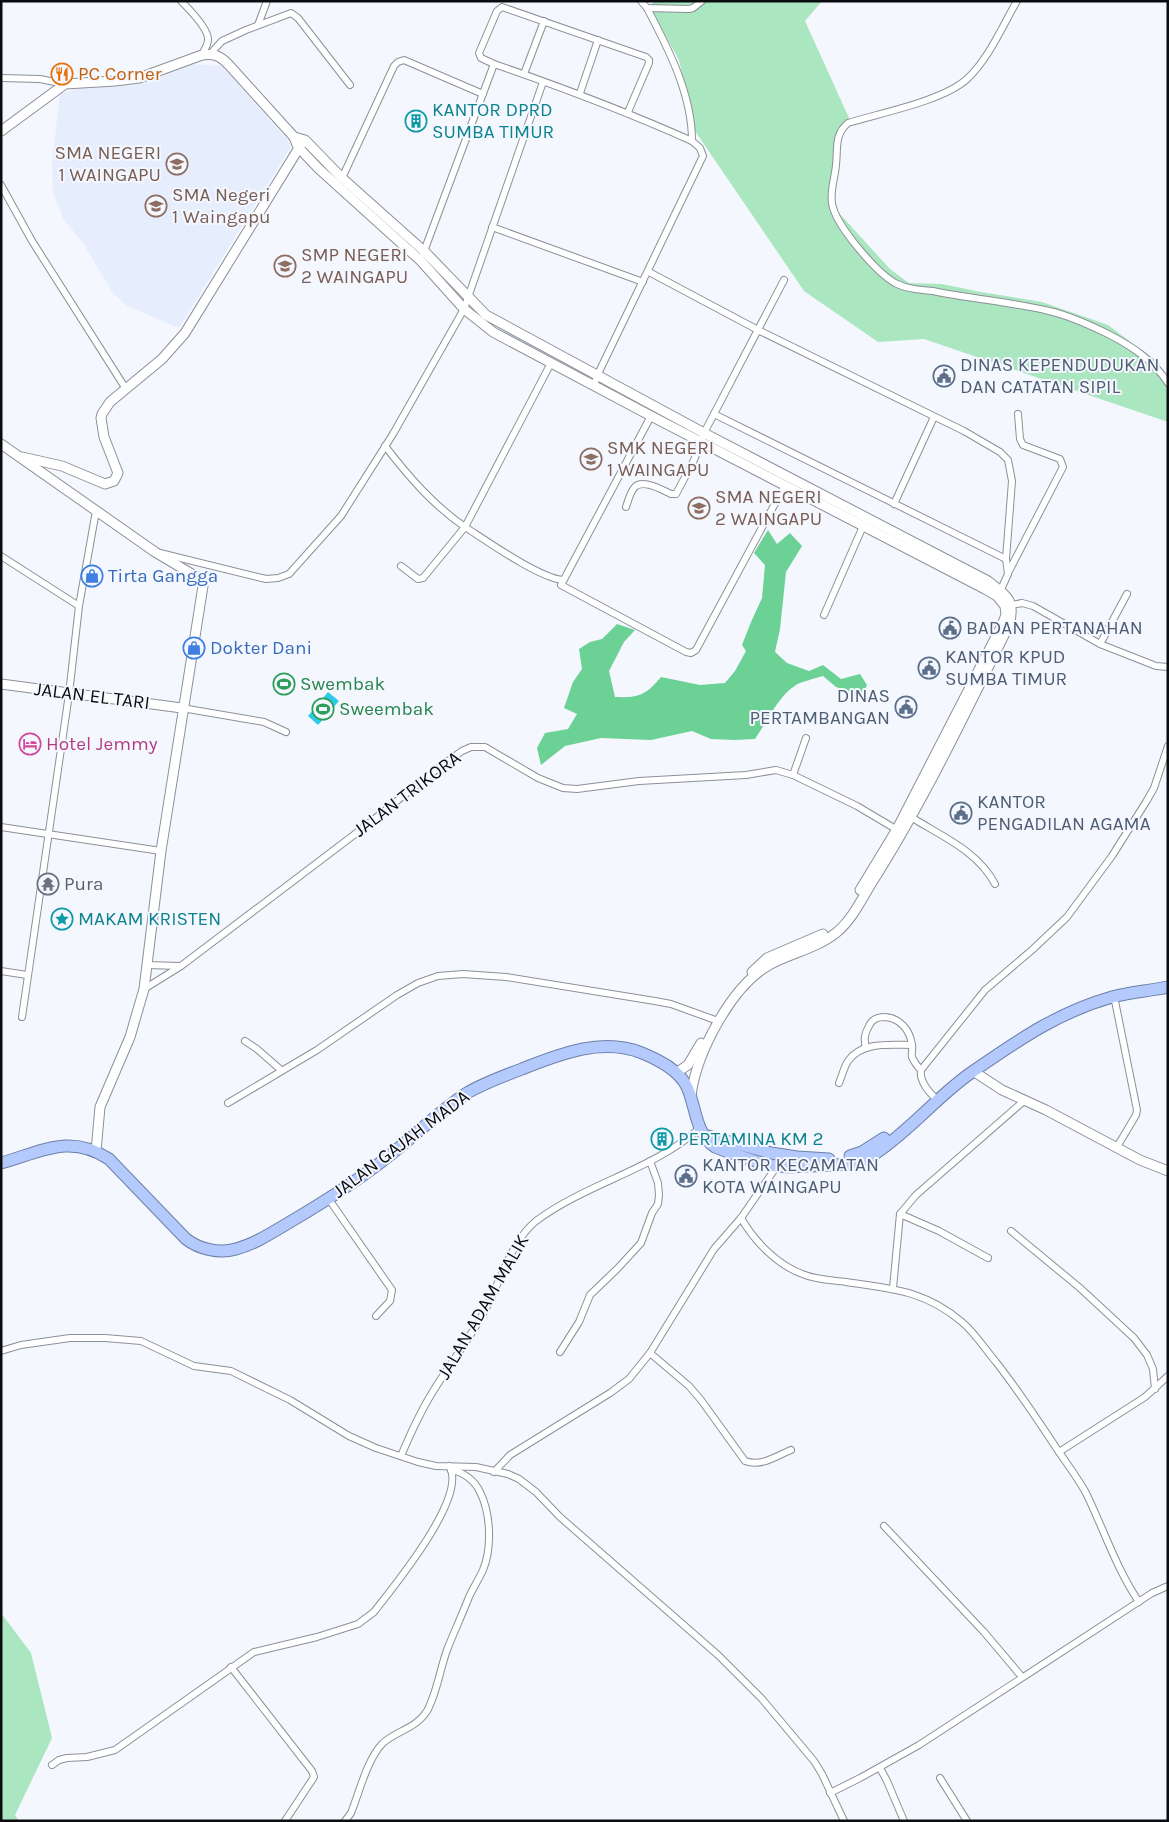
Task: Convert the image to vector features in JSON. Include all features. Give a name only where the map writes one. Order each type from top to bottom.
[{"type":"highway","points":[[702,1132],[709,1143],[715,1147],[777,1166],[830,1166],[857,1162],[875,1154],[890,1143],[973,1071],[1054,1019],[1114,996],[1168,987]]},
{"type":"highway","name":"JALAN GAJAH MADA","points":[[96,1150],[109,1159],[186,1239],[194,1245],[224,1251],[235,1250],[266,1236],[328,1198],[376,1166],[467,1093],[499,1077],[581,1049],[616,1047],[646,1055],[676,1073],[686,1085],[702,1132]]},
{"type":"highway","points":[[702,1132],[771,1153],[797,1157],[839,1158],[857,1154],[875,1145],[905,1122],[934,1104]]},
{"type":"highway","points":[[1,1163],[62,1146],[82,1146],[96,1150]]},
{"type":"main road","points":[[1,131],[65,84],[139,78],[192,58],[206,54],[217,55],[228,64],[294,137],[425,252],[486,315],[597,376],[785,485],[988,581],[1009,606],[1012,613],[1009,625],[899,831],[843,926],[828,938],[783,958],[760,972],[715,1020],[688,1065],[676,1073]]},
{"type":"main road","points":[[301,143],[319,169],[421,261],[464,308],[493,332],[651,416],[703,437],[865,522]]},
{"type":"main road","points":[[20,456],[62,466],[105,484],[114,481],[117,477],[117,468],[104,436],[101,418],[106,406],[166,354],[189,327],[301,143]]},
{"type":"main road","points":[[1,444],[155,552],[197,577],[203,586],[182,708],[161,851],[144,989],[130,1037],[100,1107],[96,1150]]},
{"type":"main road","name":"JALAN EL TARI","points":[[1,684],[182,708]]},
{"type":"main road","points":[[899,831],[911,817],[953,727]]},
{"type":"main road","points":[[690,1096],[715,1020]]},
{"type":"main road","points":[[973,1071],[1002,1090],[1140,1160],[1168,1171]]},
{"type":"street","points":[[181,1],[208,36],[206,54]]},
{"type":"street","points":[[258,26],[267,1]]},
{"type":"street","points":[[641,1],[647,8],[666,44],[680,81],[692,126],[692,141]]},
{"type":"street","points":[[647,8],[689,9],[697,6],[702,1]]},
{"type":"street","points":[[1017,1],[994,42],[973,72],[958,86],[915,104],[848,123],[840,130],[831,202],[834,213],[844,231],[884,275],[897,284],[915,290],[933,291],[1048,311],[1080,321],[1124,342],[1137,351],[1152,363],[1168,383]]},
{"type":"street","points":[[594,386],[597,376],[649,272],[702,156],[700,148],[692,141],[628,112],[481,58],[479,53],[500,9],[502,7],[646,57],[649,60],[649,64],[628,112]]},
{"type":"street","points":[[206,54],[222,42],[288,14],[294,14],[350,85]]},
{"type":"street","points":[[524,74],[544,21]]},
{"type":"street","points":[[580,93],[598,40]]},
{"type":"street","points":[[342,178],[394,66],[398,62],[404,60],[483,94]]},
{"type":"street","points":[[421,261],[494,64]]},
{"type":"street","points":[[1,78],[40,80],[65,84]]},
{"type":"street","points":[[155,552],[266,578],[278,578],[289,574],[341,516],[385,446],[464,308],[543,82]]},
{"type":"street","points":[[1,185],[32,241],[126,389]]},
{"type":"street","points":[[492,227],[644,282]]},
{"type":"street","points":[[649,272],[758,330],[934,417],[1000,452],[1008,460],[1012,481],[1006,558],[1008,574]]},
{"type":"street","points":[[626,507],[634,488],[639,484],[646,484],[671,494],[676,494],[694,460],[714,414],[784,280]]},
{"type":"street","points":[[401,566],[418,579],[423,578],[465,527],[551,363]]},
{"type":"street","points":[[714,414],[1006,558]]},
{"type":"street","points":[[999,594],[1063,467],[1060,459],[1023,445],[1020,439],[1018,414]]},
{"type":"street","points":[[651,416],[562,580],[561,586],[686,652],[691,653],[696,650],[785,485]]},
{"type":"street","points":[[894,504],[934,417]]},
{"type":"street","points":[[385,446],[438,507],[465,527],[535,570],[554,579],[562,580]]},
{"type":"street","points":[[22,1017],[79,606],[96,511]]},
{"type":"street","points":[[824,615],[865,522]]},
{"type":"street","points":[[1,556],[79,606]]},
{"type":"street","points":[[1100,644],[1128,594]]},
{"type":"street","points":[[1009,606],[1022,603],[1033,606],[1100,644],[1156,666],[1168,668]]},
{"type":"street","points":[[182,708],[264,722],[286,732]]},
{"type":"street","points":[[793,775],[806,738]]},
{"type":"street","points":[[921,1070],[985,990],[1067,917],[1112,856],[1146,802],[1154,788],[1168,746]]},
{"type":"street","name":"JALAN TRIKORA","points":[[144,989],[182,966],[257,910],[394,799],[462,751],[471,747],[485,747],[538,778],[563,788],[577,789],[639,782],[746,775],[776,770],[793,775],[857,806],[899,831]]},
{"type":"street","points":[[911,817],[971,854],[982,864],[995,884]]},
{"type":"street","points":[[1,827],[161,851]]},
{"type":"street","points":[[147,965],[182,966]]},
{"type":"street","points":[[1,971],[27,975]]},
{"type":"street","points":[[228,1103],[322,1046],[397,995],[431,978],[446,974],[473,974],[534,981],[655,1001],[671,1004],[715,1020]]},
{"type":"street","points":[[1114,996],[1137,1110],[1117,1147]]},
{"type":"street","points":[[866,1048],[864,1040],[872,1020],[879,1017],[894,1018],[902,1023],[912,1045],[914,1060],[921,1070],[921,1079],[930,1093],[934,1104]]},
{"type":"street","points":[[245,1041],[281,1070]]},
{"type":"street","points":[[838,1083],[848,1061],[866,1048],[878,1045],[912,1045]]},
{"type":"street","points":[[893,1288],[900,1214],[916,1195],[1025,1100]]},
{"type":"street","name":"JALAN ADAM MALIK","points":[[401,1456],[419,1415],[484,1312],[523,1234],[534,1223],[553,1210],[605,1182],[650,1162],[702,1132]]},
{"type":"street","points":[[560,1352],[579,1322],[590,1295],[641,1243],[652,1213],[658,1204],[658,1183],[650,1162]]},
{"type":"street","points":[[494,1472],[510,1455],[610,1393],[628,1379],[650,1353],[714,1249],[741,1218],[777,1166]]},
{"type":"street","points":[[328,1198],[392,1290],[390,1302],[376,1316]]},
{"type":"street","points":[[900,1214],[939,1231],[988,1258]]},
{"type":"street","points":[[741,1218],[757,1240],[780,1263],[805,1276],[893,1288],[916,1294],[963,1323],[1012,1383],[1084,1491],[1124,1579],[1139,1602]]},
{"type":"street","points":[[1011,1231],[1080,1288],[1134,1338],[1147,1355],[1153,1369],[1155,1389]]},
{"type":"street","points":[[1,1352],[21,1345],[70,1338],[141,1341],[194,1366],[231,1371],[290,1400],[354,1438],[401,1456],[436,1466],[450,1468],[476,1467],[508,1474],[519,1479],[536,1492],[560,1517],[718,1655],[762,1699],[802,1745],[822,1774],[844,1821]]},
{"type":"street","points":[[650,1353],[689,1386],[745,1461],[760,1464],[791,1450]]},
{"type":"street","points":[[1059,1452],[1145,1396],[1168,1376]]},
{"type":"street","points":[[52,1765],[59,1760],[67,1758],[87,1757],[115,1750],[254,1652],[317,1637],[358,1624],[374,1612],[427,1541],[451,1490],[453,1482],[450,1468]]},
{"type":"street","points":[[345,1821],[351,1813],[374,1755],[381,1745],[393,1735],[406,1730],[418,1722],[426,1712],[446,1653],[483,1569],[489,1541],[485,1502],[473,1482],[460,1472],[450,1468]]},
{"type":"street","points":[[884,1526],[984,1632],[1022,1677]]},
{"type":"street","points":[[830,1793],[880,1768],[919,1745],[1139,1602],[1168,1586]]},
{"type":"street","points":[[231,1667],[312,1771],[314,1777],[285,1821]]},
{"type":"street","points":[[880,1768],[904,1821]]},
{"type":"street","points":[[940,1778],[967,1821]]},
{"type":"shaded area","name":"SMA Negeri 1 Waingapu","points":[[193,64],[222,66],[292,145],[179,328],[127,306],[113,293],[83,243],[63,218],[53,193],[52,162],[60,94],[82,87],[140,83]]},
{"type":"green space","points":[[654,1],[822,1],[805,21],[849,118],[837,131],[834,203],[838,212],[890,269],[909,283],[942,284],[1042,302],[1108,325],[1152,358],[1168,380],[1168,422],[924,339],[878,342],[804,291],[695,131],[679,60],[650,8]]},
{"type":"green space","points":[[768,530],[777,544],[790,533],[802,546],[786,572],[780,629],[775,652],[787,663],[809,671],[823,665],[841,679],[860,674],[867,685],[862,696],[836,687],[823,676],[796,685],[790,690],[778,702],[755,739],[711,739],[692,731],[651,740],[601,738],[565,746],[541,765],[537,748],[545,733],[568,729],[577,714],[564,708],[573,682],[582,669],[579,649],[590,642],[602,639],[617,624],[635,630],[624,642],[609,671],[615,697],[630,697],[646,692],[661,677],[700,685],[725,683],[735,671],[746,651],[742,645],[762,598],[765,565],[754,553]]},
{"type":"green space","points":[[1,1613],[31,1653],[52,1738],[15,1815],[19,1821],[1,1821]]},
{"type":"water","name":"Sweembak","points":[[328,692],[339,701],[318,725],[308,716]]},
{"type":"place","name":"PC Corner","points":[[62,74]]},
{"type":"place","name":"KANTOR DPRD SUMBA TIMUR","points":[[416,121]]},
{"type":"place","name":"SMA NEGERI 1 WAINGAPU","points":[[177,164]]},
{"type":"place","name":"SMA Negeri 1 Waingapu","points":[[156,206]]},
{"type":"place","name":"SMP NEGERI 2 WAINGAPU","points":[[285,266]]},
{"type":"place","name":"DINAS KEPENDUDUKAN DAN CATATAN SIPIL","points":[[944,376]]},
{"type":"place","name":"SMK NEGERI 1 WAINGAPU","points":[[591,459]]},
{"type":"place","name":"SMA NEGERI 2 WAINGAPU","points":[[699,508]]},
{"type":"place","name":"Tirta Gangga","points":[[92,576]]},
{"type":"place","name":"BADAN PERTANAHAN","points":[[950,628]]},
{"type":"place","name":"Dokter Dani","points":[[194,648]]},
{"type":"place","name":"KANTOR KPUD SUMBA TIMUR","points":[[929,668]]},
{"type":"place","name":"Swembak","points":[[284,684]]},
{"type":"place","name":"DINAS PERTAMBANGAN","points":[[906,707]]},
{"type":"place","name":"Sweembak","points":[[323,709]]},
{"type":"place","name":"Hotel Jemmy","points":[[30,744]]},
{"type":"place","name":"KANTOR PENGADILAN AGAMA","points":[[961,813]]},
{"type":"place","name":"Pura","points":[[48,884]]},
{"type":"place","name":"MAKAM KRISTEN","points":[[62,919]]},
{"type":"place","name":"PERTAMINA KM 2","points":[[662,1139]]},
{"type":"place","name":"KANTOR KECAMATAN KOTA WAINGAPU","points":[[686,1176]]}]
